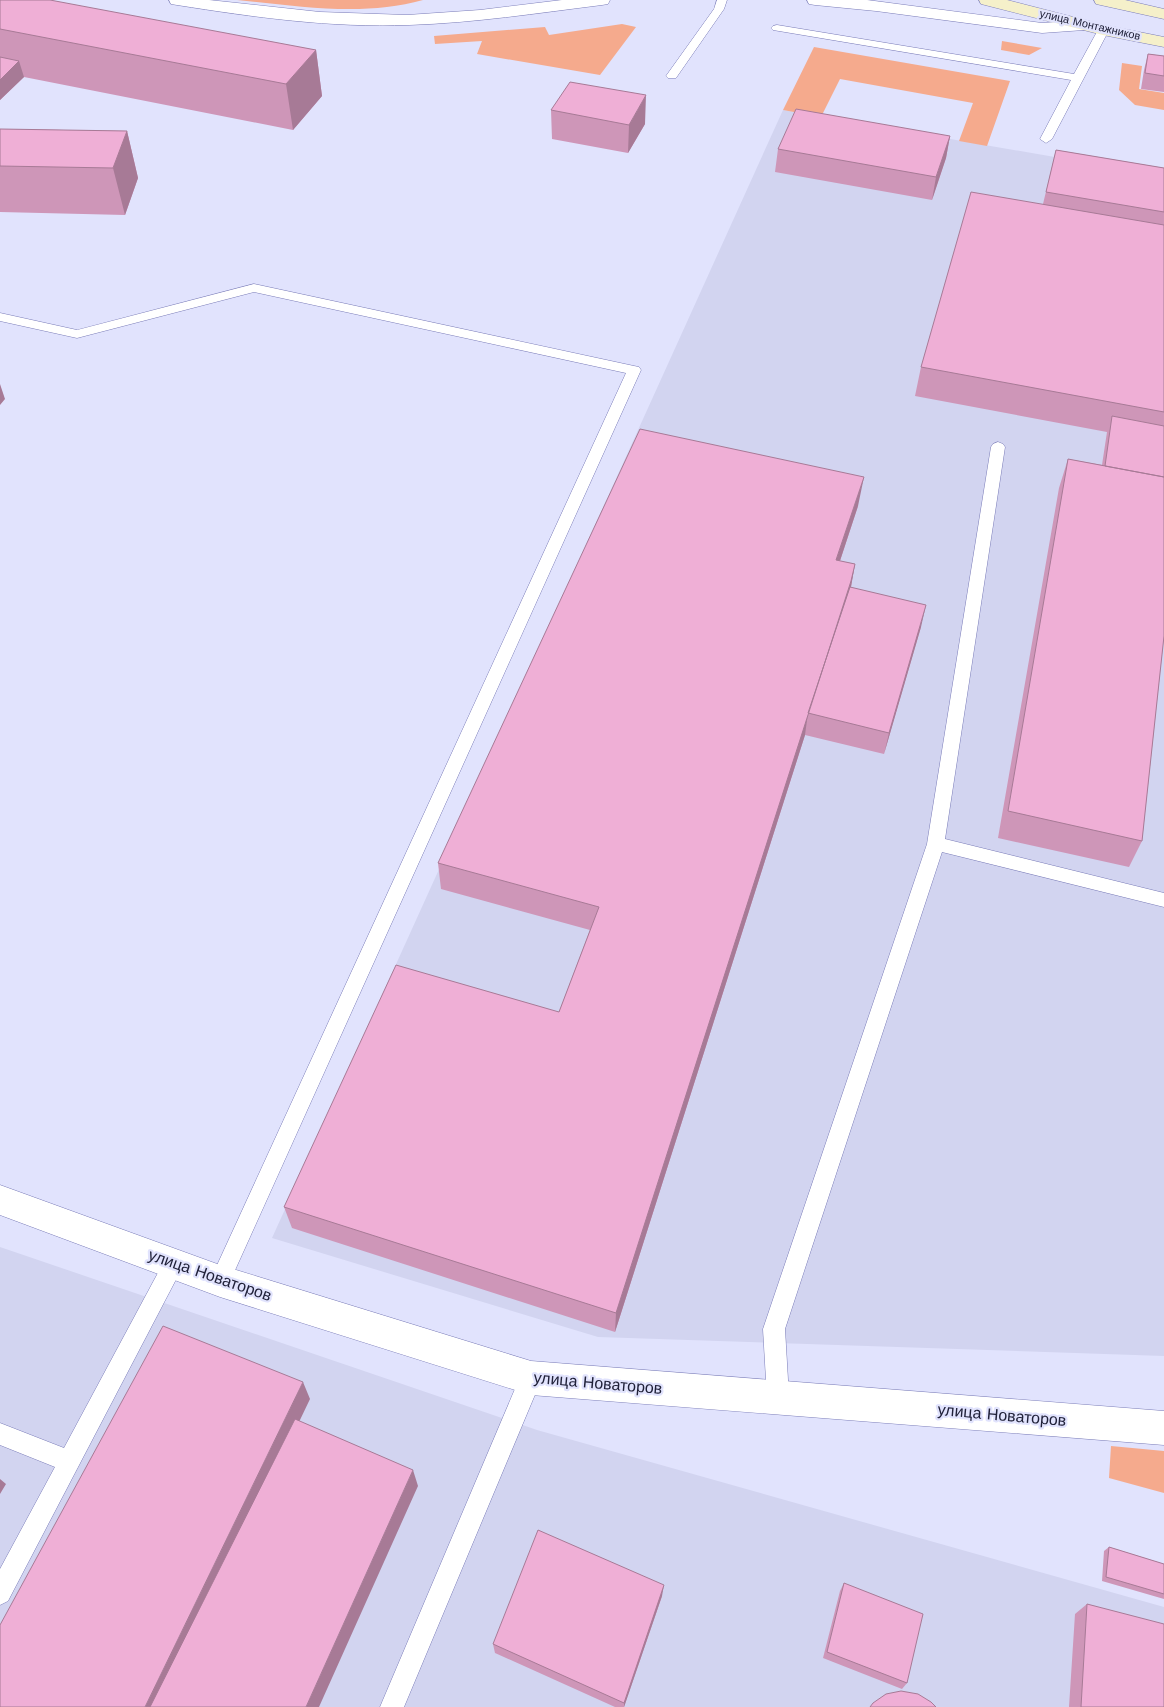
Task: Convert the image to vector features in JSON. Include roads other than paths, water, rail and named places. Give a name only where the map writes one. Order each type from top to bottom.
[{"type":"main road","name":"улица Монтажников","points":[[987,0],[1103,30],[1164,42]]},
{"type":"main road","name":"улица Монтажников","points":[[1102,0],[1164,14]]},
{"type":"main road","points":[[1103,30],[1164,51]]},
{"type":"street","points":[[177,0],[251,13],[325,19],[408,20],[496,13],[602,0]]},
{"type":"street","points":[[815,0],[876,6],[1042,28],[1084,24]]},
{"type":"street","name":"улица Новаторов","points":[[0,1200],[220,1281],[531,1378],[1164,1428]]},
{"type":"lane","points":[[672,76],[719,9],[722,0]]},
{"type":"lane","points":[[777,28],[1077,78]]},
{"type":"lane","points":[[1046,139],[1103,30]]},
{"type":"lane","points":[[0,317],[77,334],[254,288],[634,370],[220,1281]]},
{"type":"lane","points":[[778,1397],[774,1329],[936,844],[998,447]]},
{"type":"lane","points":[[936,844],[1164,900]]},
{"type":"lane","points":[[0,1593],[174,1263]]},
{"type":"lane","points":[[392,1707],[531,1378]]},
{"type":"lane","points":[[0,1434],[69,1461]]}]
